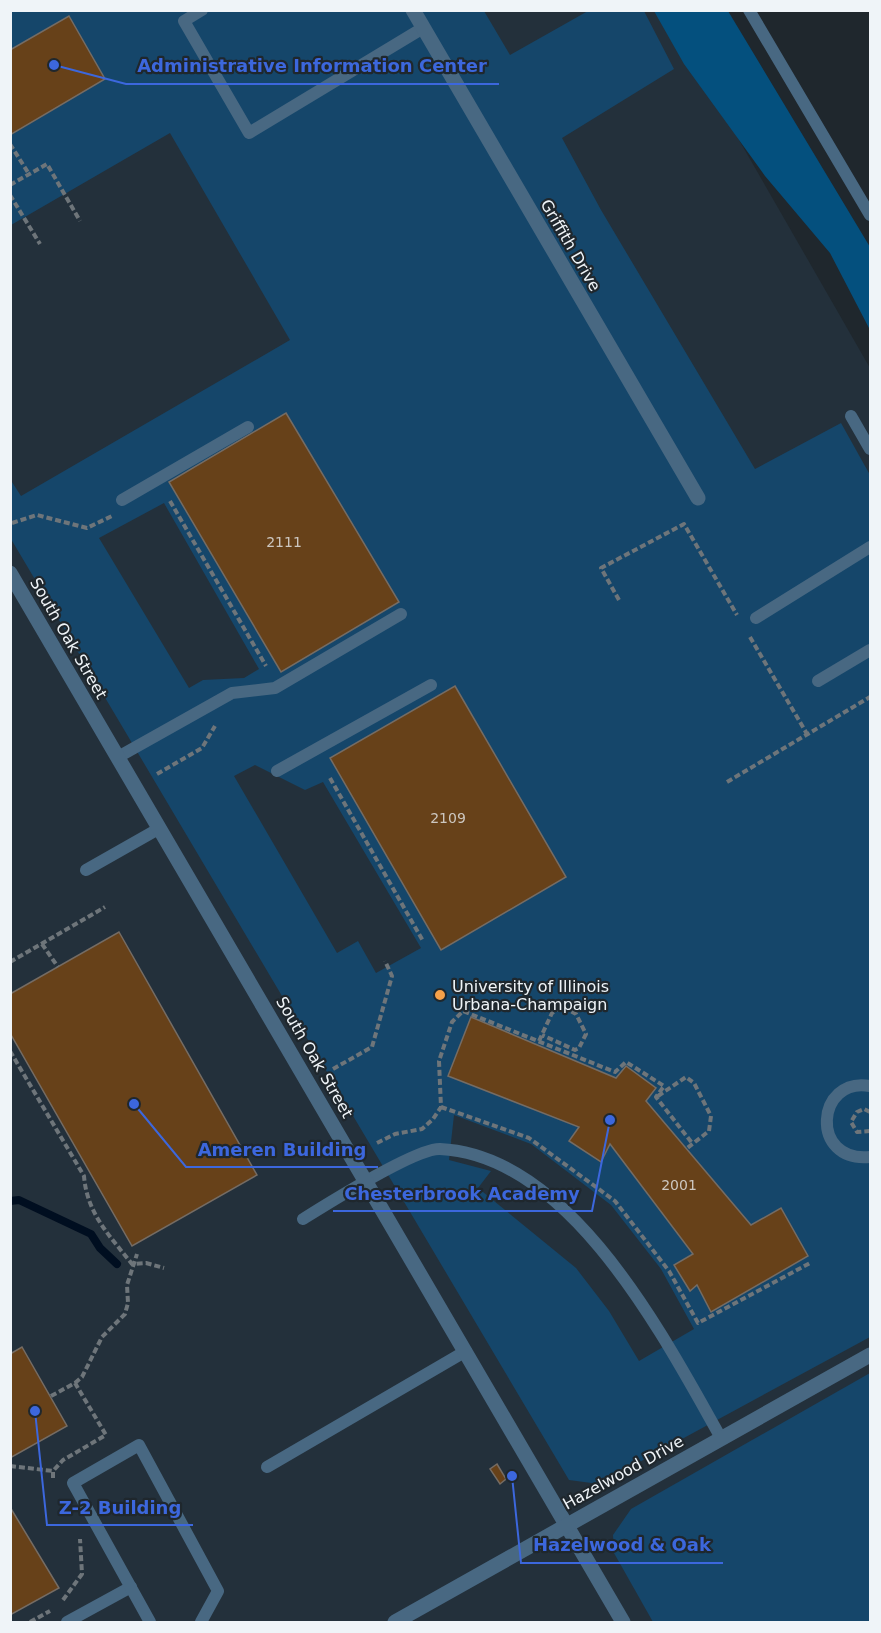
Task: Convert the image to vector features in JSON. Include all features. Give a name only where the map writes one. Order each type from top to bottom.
[{"type":"street","name":"Griffith Drive","points":[[413,10],[698,498]]},
{"type":"street","name":"South Oak Street","points":[[10,573],[624,1623]]},
{"type":"street","name":"Hazelwood Drive","points":[[394,1623],[870,1355]]},
{"type":"lane","points":[[202,10],[184,21],[249,133],[423,28]]},
{"type":"lane","points":[[749,10],[870,215]]},
{"type":"lane","points":[[851,417],[870,449]]},
{"type":"lane","points":[[120,506],[248,427]]},
{"type":"lane","points":[[756,618],[870,547]]},
{"type":"lane","points":[[118,757],[232,693],[275,688],[401,614]]},
{"type":"lane","points":[[818,681],[870,650]]},
{"type":"lane","points":[[277,771],[431,685]]},
{"type":"lane","points":[[86,870],[160,828]]},
{"type":"lane","points":[[870,1086],[851,1087],[841,1093],[828,1112],[826,1125],[836,1146],[846,1154],[870,1160]]},
{"type":"lane","points":[[303,1219],[401,1163],[438,1149],[486,1158],[530,1182],[586,1230],[625,1278],[672,1350],[721,1438]]},
{"type":"lane","points":[[267,1467],[466,1352]]},
{"type":"lane","points":[[150,1623],[73,1483],[139,1445],[218,1591],[201,1623]]},
{"type":"lane","points":[[68,1623],[130,1587]]},
{"type":"path","points":[[10,144],[29,175]]},
{"type":"path","points":[[10,185],[47,164],[80,221]]},
{"type":"path","points":[[10,195],[40,244]]},
{"type":"path","points":[[170,501],[266,666]]},
{"type":"path","points":[[12,523],[37,515],[87,528],[120,506]]},
{"type":"path","points":[[619,600],[601,568],[684,524],[743,624]]},
{"type":"path","points":[[748,634],[807,734]]},
{"type":"path","points":[[157,774],[202,748],[232,693]]},
{"type":"path","points":[[727,782],[870,697]]},
{"type":"path","points":[[330,778],[423,941]]},
{"type":"path","points":[[10,962],[105,907]]},
{"type":"path","points":[[42,944],[58,967]]},
{"type":"path","points":[[333,1070],[372,1047],[392,976],[385,961]]},
{"type":"path","points":[[539,1041],[552,1013],[562,1006],[576,1014],[586,1034],[579,1048],[575,1050],[542,1035]]},
{"type":"path","points":[[377,1143],[395,1134],[422,1129],[441,1107],[440,1061],[452,1022],[463,1011],[615,1072],[626,1062],[664,1086],[656,1097]]},
{"type":"path","points":[[10,1051],[84,1176],[85,1190],[96,1219],[132,1264]]},
{"type":"path","points":[[656,1097],[686,1077],[694,1083],[711,1116],[709,1131],[686,1149]]},
{"type":"path","points":[[656,1097],[692,1143]]},
{"type":"path","points":[[441,1107],[529,1138],[615,1201],[669,1271],[698,1323],[810,1263]]},
{"type":"path","points":[[870,1112],[864,1109],[857,1112],[851,1122],[857,1132],[870,1131]]},
{"type":"path","points":[[51,1396],[82,1377],[102,1337],[124,1314],[132,1264],[137,1254]]},
{"type":"path","points":[[132,1264],[146,1263],[164,1268]]},
{"type":"path","points":[[75,1383],[109,1441]]},
{"type":"path","points":[[53,1485],[53,1471],[63,1460],[106,1435]]},
{"type":"path","points":[[10,1466],[53,1471]]},
{"type":"path","points":[[30,1623],[57,1607],[82,1574],[79,1535]]},
{"type":"shaded area","points":[[13,10],[484,11],[510,55],[588,11],[644,11],[674,69],[562,138],[601,210],[755,469],[841,423],[870,475],[870,1337],[599,1484],[569,1480],[11,539],[10,479],[21,496],[290,340],[170,133],[11,225],[11,135],[105,79],[69,16],[11,50],[11,12]],"holes":[[[164,503],[259,669],[244,678],[203,680],[189,688],[99,538]],[[255,765],[305,790],[323,782],[421,948],[376,973],[358,941],[337,953],[234,776]],[[471,1017],[616,1078],[626,1067],[656,1087],[646,1101],[751,1225],[781,1208],[808,1256],[711,1312],[697,1285],[690,1291],[674,1265],[693,1254],[610,1144],[600,1162],[569,1141],[579,1127],[448,1076]],[[454,1115],[531,1144],[611,1205],[661,1269],[694,1329],[639,1361],[609,1311],[576,1268],[478,1188],[491,1171],[449,1160]]]},
{"type":"shaded area","name":"University of Illinois Urbana-Champaign","points":[[11,11],[665,11],[870,368],[870,1622],[11,1622]]},
{"type":"shaded area","points":[[654,11],[728,11],[870,247],[870,330],[830,253],[765,176],[684,64]]},
{"type":"shaded area","points":[[870,1373],[870,1622],[653,1622],[614,1553],[613,1535],[631,1509]]},
{"type":"building","points":[[69,16],[105,79],[10,135],[10,50]]},
{"type":"building","points":[[286,413],[399,602],[281,672],[169,482]]},
{"type":"building","points":[[455,686],[566,877],[441,950],[330,758]]},
{"type":"building","points":[[119,932],[257,1175],[132,1246],[10,1033],[10,994]]},
{"type":"building","points":[[471,1017],[616,1078],[626,1066],[656,1088],[646,1101],[751,1225],[781,1208],[808,1256],[711,1312],[697,1285],[690,1291],[674,1265],[693,1254],[610,1144],[601,1162],[569,1141],[579,1127],[448,1076]]},
{"type":"building","points":[[22,1347],[67,1426],[10,1458],[10,1354]]},
{"type":"building","points":[[497,1464],[506,1479],[500,1484],[490,1469]]},
{"type":"building","points":[[10,1507],[59,1588],[10,1615]]},
{"type":"waterway","points":[[10,1201],[19,1200],[91,1234],[100,1248],[117,1264]]},
{"type":"place","name":"Administrative Information Center","points":[[54,65]]},
{"type":"place","name":"University of Illinois Urbana-Champaign","points":[[440,995]]},
{"type":"place","name":"Ameren Building","points":[[134,1104]]},
{"type":"place","name":"Chesterbrook Academy","points":[[610,1120]]},
{"type":"place","name":"Z-2 Building","points":[[35,1411]]},
{"type":"place","name":"Hazelwood & Oak","points":[[512,1476]]}]
